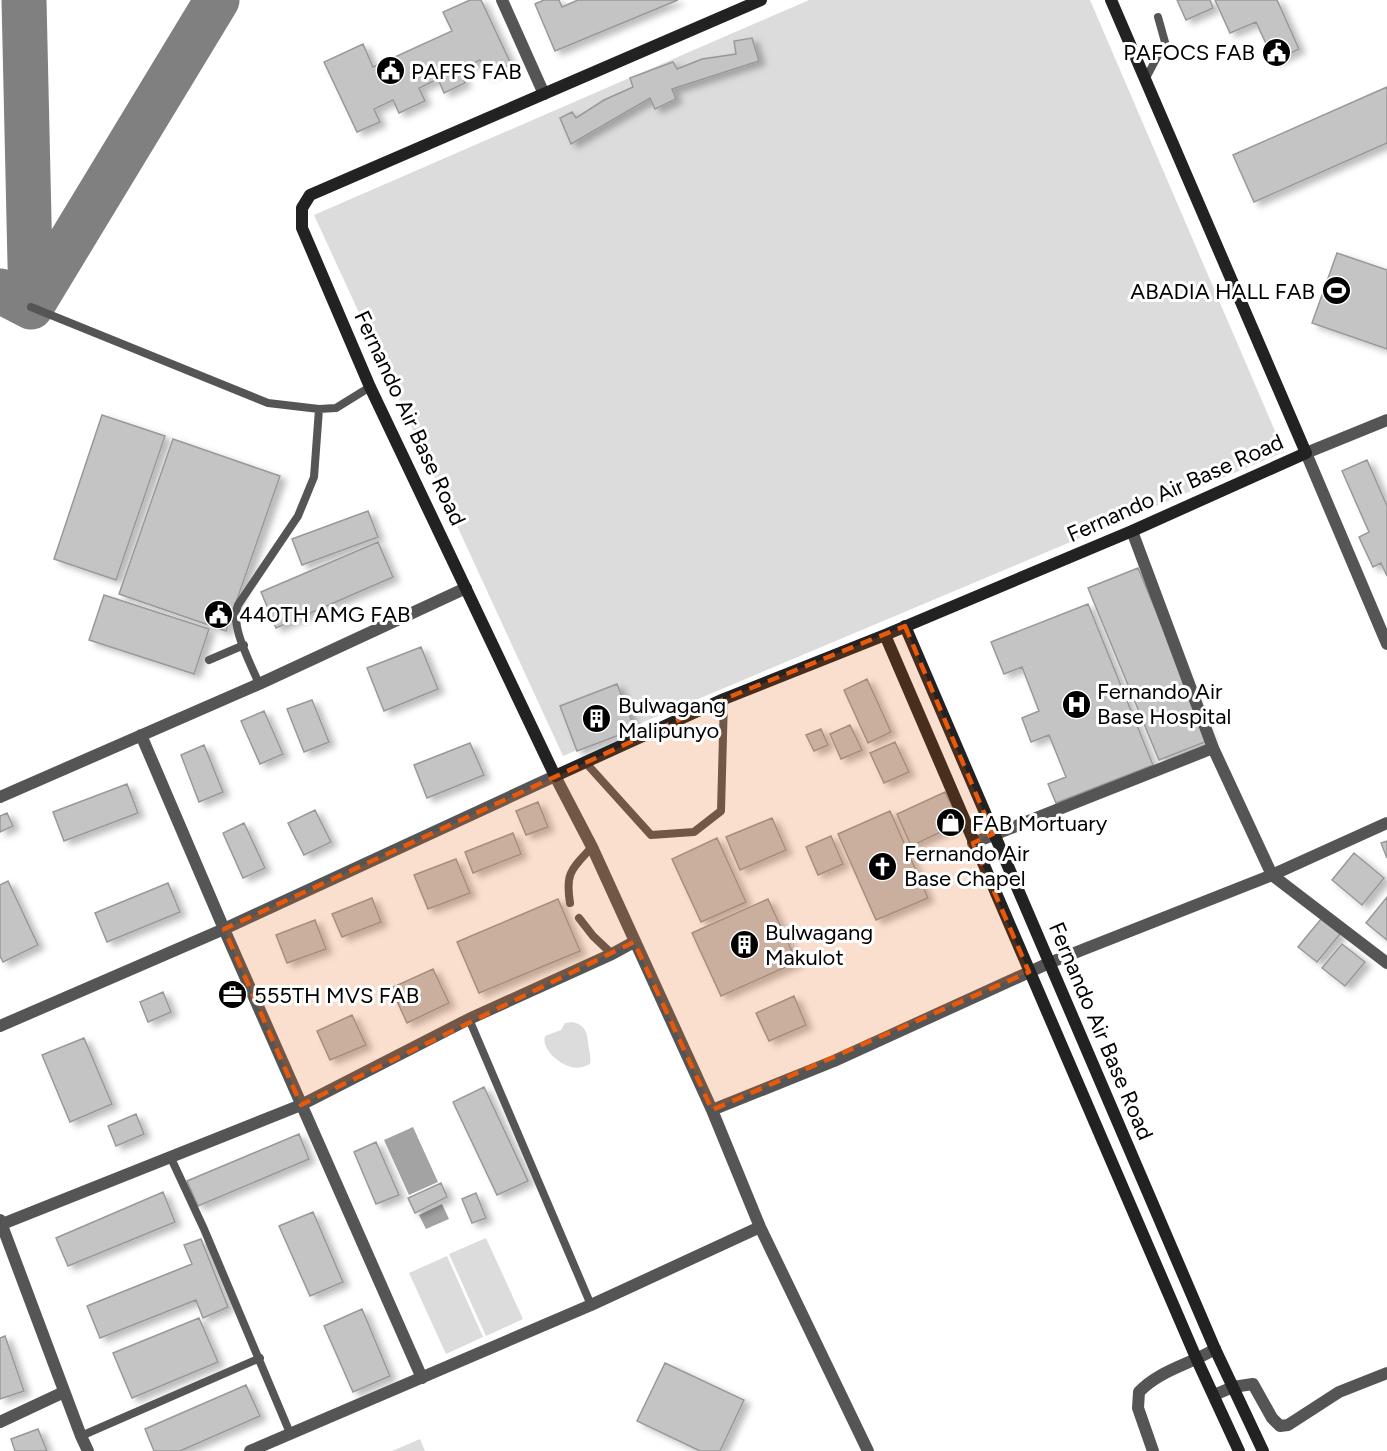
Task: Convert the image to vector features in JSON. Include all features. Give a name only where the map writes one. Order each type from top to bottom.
[{"type":"street","points":[[502,0],[544,94]]},
{"type":"street","name":"Fernando Air Base Road","points":[[761,0],[736,5],[544,94],[310,195],[302,208],[302,228],[370,387],[555,776],[724,699],[885,635],[1132,531],[1306,453],[1111,0]]},
{"type":"street","points":[[1387,420],[1306,453],[1385,630],[1387,644]]},
{"type":"street","points":[[1132,531],[1213,748],[1272,875],[1387,963]]},
{"type":"street","points":[[0,797],[259,684],[466,588]]},
{"type":"street","name":"Fernando Air Base Road","points":[[904,626],[1151,1202],[1215,1349],[1261,1446]]},
{"type":"street","name":"Fernando Air Base Road","points":[[885,635],[1131,1208],[1239,1451]]},
{"type":"street","points":[[912,700],[932,691]]},
{"type":"street","points":[[141,735],[224,930],[422,1378]]},
{"type":"street","points":[[973,843],[1213,748]]},
{"type":"street","points":[[0,1026],[224,930],[555,776],[592,847],[712,1110],[760,1227],[868,1451]]},
{"type":"street","points":[[712,1110],[834,1060],[1049,963],[1272,875],[1387,823]]},
{"type":"street","points":[[88,1451],[1,1223],[301,1105],[469,1019],[634,942]]},
{"type":"street","points":[[1118,1178],[1130,1180],[1139,1172]]},
{"type":"street","points":[[1131,1208],[1139,1197],[1151,1202]]},
{"type":"street","points":[[250,1451],[591,1305],[760,1227]]},
{"type":"street","points":[[1153,1451],[1138,1408],[1139,1392],[1149,1381],[1197,1360],[1215,1349]]},
{"type":"street","points":[[1214,1395],[1233,1387],[1253,1384],[1272,1418],[1280,1426],[1288,1425],[1340,1392],[1387,1373]]},
{"type":"street","points":[[0,1422],[64,1392]]},
{"type":"street","points":[[1230,1431],[1237,1425],[1250,1422]]},
{"type":"street","points":[[1244,1451],[1257,1445],[1261,1446]]},
{"type":"lane","points":[[1145,80],[1165,42],[1158,17]]},
{"type":"lane","points":[[31,307],[268,403],[320,409],[336,408],[370,387]]},
{"type":"lane","points":[[259,684],[236,625],[234,613],[298,516],[314,477],[320,409]]},
{"type":"lane","points":[[209,660],[244,645]]},
{"type":"lane","points":[[586,763],[651,835],[694,832],[721,811],[724,699]]},
{"type":"lane","points":[[570,903],[567,884],[573,867],[592,847]]},
{"type":"lane","points":[[579,918],[593,936],[612,954]]},
{"type":"lane","points":[[469,1019],[591,1305]]},
{"type":"lane","points":[[170,1156],[204,1229],[290,1432]]},
{"type":"lane","points":[[81,1437],[260,1358]]},
{"type":"highlighted area","points":[[905,626],[993,834],[973,843],[1029,972],[712,1110],[634,942],[301,1105],[224,929],[724,699]]},
{"type":"shaded area","points":[[809,0],[1090,0],[1284,452],[563,756],[314,215]]},
{"type":"shaded area","points":[[572,1022],[584,1028],[590,1057],[590,1064],[576,1068],[556,1059],[548,1051],[544,1041],[545,1036],[561,1030],[565,1023]]},
{"type":"shaded area","points":[[413,1127],[438,1182],[409,1195],[384,1140]]},
{"type":"shaded area","points":[[442,1204],[449,1219],[426,1229],[419,1215]]},
{"type":"shaded area","points":[[486,1238],[523,1319],[486,1336],[449,1254]]},
{"type":"shaded area","points":[[447,1256],[483,1337],[446,1354],[409,1273]]},
{"type":"shaded area","points":[[420,1439],[425,1451],[392,1451]]},
{"type":"building","points":[[470,0],[481,0],[511,64],[487,75],[480,60],[459,70],[465,83],[444,93],[438,79],[419,88],[425,101],[399,113],[393,100],[374,109],[380,122],[357,132],[324,62],[363,44],[373,67],[452,31],[443,12]]},
{"type":"building","points":[[544,0],[559,0],[562,7],[578,0],[678,0],[555,51],[535,4]]},
{"type":"building","points":[[1177,0],[1210,0],[1213,8],[1186,20]]},
{"type":"building","points":[[1215,0],[1277,0],[1299,49],[1274,61],[1256,22],[1230,33]]},
{"type":"building","points":[[752,38],[759,61],[672,89],[676,99],[655,109],[650,98],[571,144],[560,118],[572,112],[576,118],[604,100],[633,87],[630,78],[673,62],[677,69],[702,59],[736,54],[734,41]]},
{"type":"building","points":[[1387,87],[1387,143],[1254,202],[1233,155]]},
{"type":"building","points":[[1337,253],[1387,270],[1387,349],[1312,323]]},
{"type":"building","points":[[102,415],[165,436],[116,580],[54,559]]},
{"type":"building","points":[[173,439],[280,476],[226,631],[119,594]]},
{"type":"building","points":[[1367,460],[1387,506],[1387,576],[1381,563],[1373,567],[1359,537],[1369,532],[1342,471]]},
{"type":"building","points":[[368,511],[378,537],[302,565],[292,539]]},
{"type":"building","points":[[378,542],[393,577],[276,628],[261,592]]},
{"type":"building","points":[[1138,568],[1210,740],[1159,760],[1088,588]]},
{"type":"building","points":[[104,595],[209,629],[194,674],[89,640]]},
{"type":"building","points":[[1088,604],[1153,765],[1056,803],[1048,784],[1066,777],[1049,735],[1031,742],[1022,718],[1039,711],[1022,667],[1004,674],[991,642]]},
{"type":"building","points":[[421,647],[438,689],[384,711],[367,668]]},
{"type":"building","points":[[867,679],[891,732],[868,743],[844,690]]},
{"type":"building","name":"Bulwagang Malipunyo","points":[[617,684],[635,729],[577,751],[560,706]]},
{"type":"building","points":[[312,700],[329,742],[304,752],[287,709]]},
{"type":"building","points":[[264,711],[283,754],[260,764],[241,721]]},
{"type":"building","points":[[850,725],[862,750],[841,759],[830,734]]},
{"type":"building","points":[[821,729],[828,745],[814,751],[806,735]]},
{"type":"building","points":[[895,742],[909,772],[884,783],[870,753]]},
{"type":"building","points":[[470,743],[484,775],[427,798],[414,765]]},
{"type":"building","points":[[204,745],[223,792],[199,802],[181,755]]},
{"type":"building","points":[[127,784],[138,813],[64,841],[53,812]]},
{"type":"building","points":[[945,792],[960,823],[911,846],[897,814]]},
{"type":"building","points":[[538,802],[548,827],[526,835],[516,811]]},
{"type":"building","points":[[315,810],[331,842],[304,855],[288,823]]},
{"type":"building","name":"Fernando Air Base Chapel","points":[[890,811],[928,898],[876,920],[838,834]]},
{"type":"building","points":[[7,813],[13,826],[0,832],[0,816]]},
{"type":"building","points":[[772,818],[786,850],[740,870],[726,837]]},
{"type":"building","points":[[244,823],[265,868],[243,878],[223,833]]},
{"type":"building","points":[[513,833],[521,854],[473,873],[465,852]]},
{"type":"building","points":[[831,836],[843,864],[818,875],[806,847]]},
{"type":"building","points":[[717,838],[746,902],[701,922],[672,859]]},
{"type":"building","points":[[1387,841],[1387,858],[1381,843]]},
{"type":"building","points":[[1354,853],[1384,878],[1362,905],[1332,880]]},
{"type":"building","points":[[456,859],[470,893],[428,909],[414,875]]},
{"type":"building","points":[[8,881],[38,945],[3,962],[0,956],[0,885]]},
{"type":"building","points":[[168,883],[180,912],[107,942],[95,913]]},
{"type":"building","points":[[1387,897],[1387,940],[1366,923]]},
{"type":"building","points":[[372,898],[381,922],[342,937],[332,914]]},
{"type":"building","points":[[558,899],[580,951],[479,993],[457,942]]},
{"type":"building","name":"Bulwagang Makulot","points":[[768,899],[797,962],[721,996],[692,933]]},
{"type":"building","points":[[1321,919],[1340,934],[1317,962],[1298,947]]},
{"type":"building","points":[[315,920],[326,949],[287,963],[276,935]]},
{"type":"building","points":[[1342,944],[1365,962],[1345,986],[1322,968]]},
{"type":"building","points":[[433,969],[449,1003],[407,1023],[391,988]]},
{"type":"building","points":[[163,992],[171,1012],[148,1022],[140,1002]]},
{"type":"building","points":[[794,996],[806,1025],[769,1041],[756,1013]]},
{"type":"building","points":[[352,1015],[366,1045],[330,1060],[317,1031]]},
{"type":"building","points":[[84,1038],[112,1104],[70,1122],[42,1055]]},
{"type":"building","points":[[484,1087],[528,1181],[497,1195],[453,1102]]},
{"type":"building","points":[[136,1114],[144,1134],[116,1146],[108,1126]]},
{"type":"building","points":[[299,1134],[309,1159],[198,1206],[187,1181]]},
{"type":"building","points":[[376,1142],[399,1195],[376,1204],[354,1152]]},
{"type":"building","points":[[441,1183],[447,1197],[415,1213],[408,1198]]},
{"type":"building","points":[[163,1192],[175,1222],[68,1266],[56,1238]]},
{"type":"building","points":[[476,1193],[486,1218],[472,1223],[462,1199]]},
{"type":"building","points":[[313,1212],[343,1282],[310,1296],[279,1226]]},
{"type":"building","points":[[201,1239],[228,1307],[203,1318],[196,1300],[100,1338],[87,1306],[192,1264],[184,1245]]},
{"type":"building","points":[[362,1309],[390,1376],[353,1392],[324,1326]]},
{"type":"building","points":[[199,1318],[218,1362],[132,1398],[113,1353]]},
{"type":"building","points":[[5,1336],[24,1391],[0,1399],[0,1338]]},
{"type":"building","points":[[665,1363],[744,1400],[720,1451],[700,1451],[637,1421]]},
{"type":"building","points":[[246,1385],[260,1416],[180,1451],[154,1451],[145,1429]]},
{"type":"building","points":[[38,1429],[47,1451],[15,1451],[11,1439]]},
{"type":"taxiway","points":[[0,291],[31,307],[24,0]]},
{"type":"taxiway","points":[[31,307],[217,0]]},
{"type":"place","name":"PAFOCS FAB","points":[[1276,52]]},
{"type":"place","name":"PAFFS FAB","points":[[390,71]]},
{"type":"place","name":"ABADIA HALL FAB","points":[[1336,291]]},
{"type":"place","name":"440TH AMG FAB","points":[[218,614]]},
{"type":"place","name":"Fernando Air Base Hospital","points":[[1076,704]]},
{"type":"place","name":"Bulwagang Malipunyo","points":[[597,718]]},
{"type":"place","name":"FAB Mortuary","points":[[951,823]]},
{"type":"place","name":"Fernando Air Base Chapel","points":[[883,866]]},
{"type":"place","name":"Bulwagang Makulot","points":[[744,945]]},
{"type":"place","name":"555TH MVS FAB","points":[[233,995]]}]
